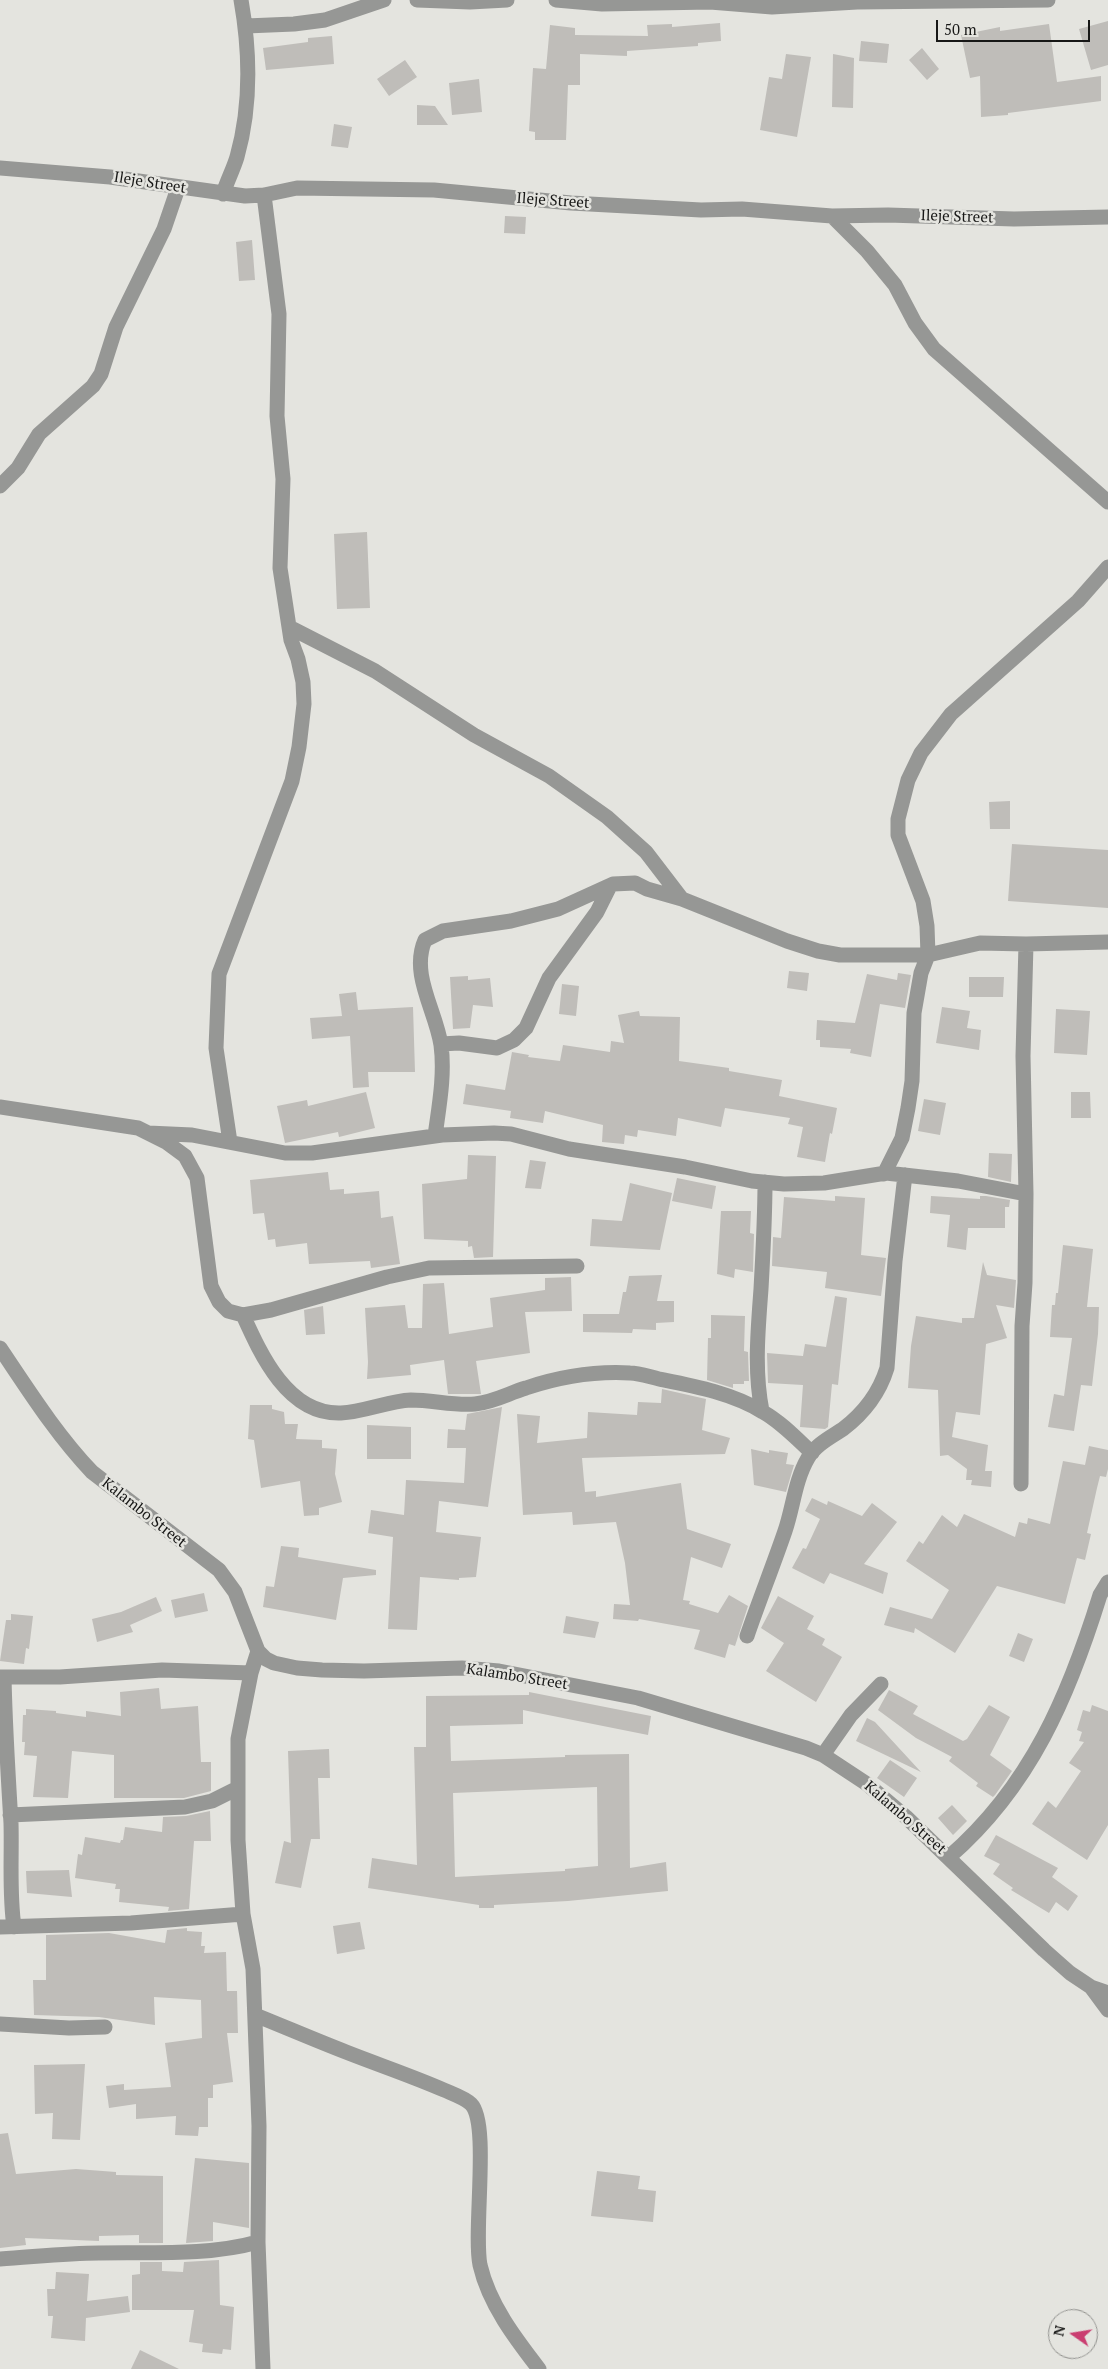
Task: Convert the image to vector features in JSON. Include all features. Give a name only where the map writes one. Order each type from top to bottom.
[{"type":"street","points":[[223,194],[237,158],[243,127],[248,74],[246,26],[241,0]]},
{"type":"street","points":[[246,26],[325,20],[384,0]]},
{"type":"street","points":[[417,0],[470,2],[507,0]]},
{"type":"street","points":[[556,0],[602,4],[668,1],[710,2],[772,7],[857,2],[1048,0]]},
{"type":"street","name":"Ileje Street","points":[[0,168],[110,177],[223,194],[264,195],[298,188],[434,190],[571,203],[701,210],[742,208],[832,216],[1108,217]]},
{"type":"street","points":[[0,486],[18,468],[32,443],[45,427],[93,386],[102,374],[116,327],[164,229],[178,188]]},
{"type":"street","points":[[230,1142],[216,1048],[219,974],[292,781],[304,704],[303,682],[289,627],[280,568],[283,479],[277,407],[279,314],[264,195]]},
{"type":"street","points":[[832,216],[867,251],[895,285],[915,323],[934,349],[1108,502]]},
{"type":"street","points":[[884,1174],[902,1138],[912,1081],[914,1013],[921,973],[928,954],[928,926],[923,901],[898,835],[898,819],[908,780],[921,753],[952,714],[1078,601],[1108,567]]},
{"type":"street","points":[[289,627],[375,671],[474,734],[549,776],[608,817],[639,846],[682,899]]},
{"type":"street","points":[[436,1136],[441,1094],[441,1044],[420,964],[425,940],[443,931],[511,921],[558,909],[610,886],[635,883],[647,889],[682,899],[743,925],[818,951],[847,955],[928,954],[980,943],[1108,942]]},
{"type":"street","points":[[441,1044],[459,1043],[497,1048],[514,1040],[526,1028],[549,978],[597,912],[610,886]]},
{"type":"street","points":[[1021,1484],[1022,1326],[1025,1284],[1026,1194],[1023,1056],[1026,944]]},
{"type":"street","points":[[0,1107],[138,1128],[166,1142],[185,1156],[197,1178],[211,1286],[219,1302],[228,1311],[243,1315],[280,1307],[387,1277],[430,1268],[577,1266]]},
{"type":"street","points":[[148,1133],[192,1135],[285,1153],[312,1154],[436,1136],[470,1133],[511,1134],[570,1149],[765,1182],[824,1183],[884,1174],[905,1174],[958,1181],[1026,1194]]},
{"type":"street","points":[[747,1636],[785,1530],[808,1457],[864,1409],[878,1394],[883,1381],[887,1368],[895,1261],[905,1174]]},
{"type":"street","points":[[762,1412],[758,1391],[757,1341],[765,1231],[765,1182]]},
{"type":"street","points":[[243,1315],[260,1351],[274,1373],[291,1393],[304,1403],[340,1413],[411,1400],[475,1404],[498,1399],[530,1386],[568,1377],[632,1373],[694,1386],[750,1405],[762,1412],[812,1453]]},
{"type":"street","name":"Kalambo Street","points":[[0,1348],[45,1416],[74,1454],[92,1472],[219,1570],[235,1592],[258,1651],[266,1659],[274,1663],[297,1668],[364,1671],[462,1668],[522,1675],[638,1698],[806,1748],[823,1755],[867,1784],[906,1816],[1044,1950],[1090,1987],[1108,2010]]},
{"type":"street","points":[[949,1857],[986,1822],[1048,1733],[1066,1692],[1100,1595],[1108,1582]]},
{"type":"street","points":[[258,1651],[250,1673],[238,1739],[238,1840],[243,1914],[253,1969],[259,2126],[258,2242],[263,2369]]},
{"type":"street","points":[[243,1914],[150,1922],[7,1926],[11,1905],[10,1815],[2,1677],[60,1677],[162,1670],[250,1673]]},
{"type":"street","points":[[823,1755],[842,1726],[881,1684]]},
{"type":"street","points":[[10,1815],[185,1807],[212,1801],[238,1788]]},
{"type":"street","name":"Kalambo Street","points":[[1090,1987],[1108,1993]]},
{"type":"street","points":[[255,2015],[427,2082],[470,2103],[477,2113],[481,2146],[477,2207],[480,2264],[487,2287],[500,2314],[539,2369]]},
{"type":"street","points":[[0,2024],[69,2028],[105,2027]]},
{"type":"street","points":[[0,2259],[84,2253],[208,2250],[239,2247],[258,2242]]},
{"type":"building","points":[[1108,21],[1108,65],[1091,70],[1079,29]]},
{"type":"building","points":[[720,23],[721,41],[698,43],[698,46],[627,51],[627,56],[580,54],[580,85],[568,85],[566,140],[535,140],[535,132],[529,131],[533,68],[546,69],[550,25],[575,28],[575,35],[648,36],[647,25],[672,24],[672,27]]},
{"type":"building","points":[[1049,24],[1057,82],[1101,76],[1101,101],[1008,113],[1008,115],[981,117],[980,76],[970,78],[961,35],[1000,27],[1000,31]]},
{"type":"building","points":[[332,36],[334,64],[266,70],[263,48],[308,42],[308,38]]},
{"type":"building","points":[[861,41],[889,44],[887,63],[859,61]]},
{"type":"building","points":[[922,48],[939,69],[927,80],[909,60]]},
{"type":"building","points":[[786,54],[811,57],[797,137],[760,130],[769,77],[782,79]]},
{"type":"building","points":[[833,54],[854,58],[853,108],[832,107]]},
{"type":"building","points":[[405,60],[417,77],[389,96],[377,79]]},
{"type":"building","points":[[479,79],[482,112],[452,115],[449,83]]},
{"type":"building","points":[[417,105],[435,106],[448,125],[417,125]]},
{"type":"building","points":[[334,124],[352,127],[348,148],[331,146]]},
{"type":"building","points":[[505,216],[526,217],[525,234],[504,233]]},
{"type":"building","points":[[252,240],[255,280],[239,281],[236,242]]},
{"type":"building","points":[[367,532],[370,608],[337,609],[334,534]]},
{"type":"building","points":[[1010,801],[1010,829],[990,829],[989,802]]},
{"type":"building","points":[[1012,844],[1108,850],[1108,908],[1008,901]]},
{"type":"building","points":[[789,971],[809,973],[807,991],[787,988]]},
{"type":"building","points":[[898,973],[911,975],[905,1008],[880,1004],[871,1057],[850,1053],[851,1049],[820,1047],[820,1040],[816,1040],[817,1020],[855,1023],[867,974],[897,980]]},
{"type":"building","points":[[468,976],[468,980],[490,978],[493,1007],[473,1005],[470,1028],[453,1029],[450,977]]},
{"type":"building","points":[[969,977],[1004,977],[1003,997],[969,997]]},
{"type":"building","points":[[562,984],[579,986],[576,1016],[559,1014]]},
{"type":"building","points":[[356,992],[358,1010],[413,1007],[415,1072],[368,1072],[369,1087],[353,1088],[350,1036],[312,1039],[310,1018],[342,1016],[339,994]]},
{"type":"building","points":[[942,1007],[970,1011],[967,1028],[981,1030],[979,1050],[936,1043]]},
{"type":"building","points":[[1056,1009],[1090,1011],[1087,1055],[1054,1053]]},
{"type":"building","points":[[639,1011],[640,1016],[680,1017],[679,1061],[729,1068],[729,1071],[782,1080],[779,1096],[837,1108],[825,1162],[797,1157],[803,1127],[788,1124],[790,1118],[725,1108],[721,1127],[678,1118],[676,1136],[638,1130],[637,1137],[625,1135],[624,1144],[602,1142],[603,1125],[545,1111],[543,1123],[510,1118],[511,1111],[463,1104],[466,1084],[505,1090],[512,1052],[529,1055],[528,1057],[560,1061],[563,1045],[610,1052],[611,1041],[624,1043],[618,1015]]},
{"type":"building","points":[[366,1092],[375,1128],[339,1137],[338,1132],[285,1143],[277,1106],[307,1100],[308,1106]]},
{"type":"building","points":[[1071,1092],[1090,1092],[1091,1118],[1071,1118]]},
{"type":"building","points":[[924,1099],[946,1103],[940,1135],[918,1131]]},
{"type":"building","points":[[989,1153],[1012,1154],[1011,1182],[988,1177]]},
{"type":"building","points":[[468,1155],[496,1156],[493,1257],[474,1258],[472,1246],[468,1247],[468,1241],[424,1239],[422,1184],[467,1179]]},
{"type":"building","points":[[530,1160],[546,1162],[541,1189],[525,1188]]},
{"type":"building","points":[[328,1172],[330,1190],[344,1189],[344,1194],[379,1191],[381,1218],[393,1216],[400,1264],[371,1268],[370,1261],[309,1264],[307,1243],[276,1247],[275,1239],[268,1240],[264,1213],[253,1214],[250,1180]]},
{"type":"building","points":[[677,1178],[716,1186],[712,1209],[672,1201]]},
{"type":"building","points":[[630,1183],[672,1193],[660,1250],[590,1246],[592,1219],[622,1221]]},
{"type":"building","points":[[835,1196],[865,1198],[861,1255],[886,1258],[881,1296],[825,1288],[827,1272],[772,1266],[773,1237],[781,1238],[784,1197],[835,1201]]},
{"type":"building","points":[[931,1196],[980,1199],[980,1196],[986,1196],[1010,1200],[1009,1207],[1005,1207],[1005,1228],[968,1228],[966,1250],[947,1247],[950,1215],[930,1213]]},
{"type":"building","points":[[721,1211],[751,1211],[750,1233],[754,1234],[753,1272],[735,1269],[734,1278],[717,1274]]},
{"type":"building","points":[[1063,1245],[1093,1249],[1087,1307],[1099,1307],[1092,1386],[1081,1385],[1074,1431],[1048,1427],[1054,1394],[1064,1396],[1072,1338],[1050,1337],[1052,1305],[1055,1305],[1056,1293],[1058,1293]]},
{"type":"building","points":[[983,1262],[987,1275],[1016,1280],[1014,1308],[996,1305],[1007,1338],[986,1344],[980,1415],[956,1412],[952,1437],[988,1445],[985,1471],[992,1471],[991,1487],[971,1485],[972,1480],[966,1480],[967,1469],[948,1455],[940,1456],[938,1390],[908,1388],[911,1346],[916,1316],[962,1323],[962,1318],[974,1318]]},
{"type":"building","points":[[662,1275],[657,1301],[674,1301],[674,1322],[656,1323],[656,1330],[633,1329],[632,1333],[583,1332],[583,1314],[619,1314],[623,1292],[626,1292],[629,1276]]},
{"type":"building","points":[[571,1277],[572,1311],[525,1312],[530,1353],[476,1361],[481,1394],[448,1394],[444,1360],[410,1365],[411,1375],[367,1379],[365,1308],[405,1305],[408,1328],[422,1328],[423,1284],[444,1283],[449,1334],[493,1327],[490,1298],[545,1290],[545,1278]]},
{"type":"building","points":[[835,1296],[847,1298],[838,1385],[832,1384],[828,1427],[825,1429],[800,1427],[803,1385],[768,1383],[767,1353],[803,1356],[805,1344],[826,1347]]},
{"type":"building","points":[[323,1306],[325,1334],[306,1335],[304,1310]]},
{"type":"building","points":[[711,1315],[745,1316],[744,1351],[748,1352],[749,1381],[744,1381],[744,1384],[733,1384],[733,1388],[707,1380],[708,1338],[711,1338]]},
{"type":"building","points":[[662,1389],[706,1399],[702,1430],[730,1438],[725,1454],[582,1458],[585,1492],[596,1491],[596,1497],[681,1483],[687,1529],[731,1544],[722,1568],[691,1557],[683,1600],[690,1601],[689,1604],[718,1613],[729,1595],[748,1606],[735,1646],[729,1644],[725,1658],[694,1649],[700,1630],[639,1619],[638,1621],[613,1619],[614,1604],[630,1605],[625,1563],[616,1522],[573,1525],[572,1512],[523,1515],[517,1414],[540,1416],[537,1443],[587,1438],[588,1412],[637,1415],[638,1402],[661,1403]]},
{"type":"building","points":[[250,1405],[272,1405],[272,1409],[284,1412],[285,1424],[298,1424],[296,1439],[322,1440],[322,1448],[337,1449],[335,1474],[342,1502],[319,1508],[319,1515],[304,1516],[300,1481],[261,1488],[254,1440],[248,1439]]},
{"type":"building","points":[[502,1407],[488,1507],[439,1501],[436,1532],[481,1537],[476,1577],[459,1578],[459,1580],[420,1577],[417,1630],[388,1629],[393,1537],[368,1533],[371,1510],[404,1515],[406,1480],[464,1483],[466,1448],[447,1448],[448,1429],[465,1430],[467,1414]]},
{"type":"building","points":[[367,1425],[411,1427],[411,1459],[367,1459]]},
{"type":"building","points":[[1089,1446],[1108,1450],[1108,1469],[1106,1477],[1100,1476],[1087,1533],[1091,1534],[1085,1560],[1077,1558],[1065,1604],[997,1586],[955,1653],[915,1628],[914,1633],[884,1625],[890,1607],[932,1619],[949,1590],[906,1561],[919,1541],[923,1544],[942,1515],[957,1527],[964,1514],[1015,1537],[1019,1522],[1027,1524],[1028,1518],[1050,1524],[1063,1461],[1085,1465]]},
{"type":"building","points":[[751,1449],[769,1453],[769,1450],[788,1453],[786,1464],[794,1465],[786,1492],[754,1485]]},
{"type":"building","points":[[812,1498],[827,1505],[828,1501],[862,1516],[872,1503],[897,1522],[864,1564],[888,1573],[883,1594],[830,1573],[824,1584],[792,1568],[803,1548],[806,1549],[820,1519],[805,1511]]},
{"type":"building","points":[[281,1546],[299,1548],[298,1557],[376,1570],[376,1575],[343,1578],[336,1620],[263,1607],[266,1586],[274,1587]]},
{"type":"building","points":[[204,1593],[208,1611],[175,1618],[171,1600]]},
{"type":"building","points":[[778,1596],[814,1616],[807,1629],[825,1639],[822,1645],[842,1657],[816,1702],[766,1671],[784,1643],[761,1628]]},
{"type":"building","points":[[156,1597],[162,1611],[130,1625],[133,1632],[97,1642],[92,1619],[121,1612]]},
{"type":"building","points":[[11,1614],[33,1616],[29,1649],[26,1648],[24,1664],[0,1661],[6,1620],[11,1620]]},
{"type":"building","points":[[566,1616],[599,1622],[595,1638],[563,1633]]},
{"type":"building","points":[[1018,1633],[1033,1639],[1024,1662],[1009,1656]]},
{"type":"building","points":[[159,1688],[161,1709],[198,1706],[201,1762],[211,1762],[211,1791],[184,1798],[114,1798],[114,1755],[72,1751],[68,1798],[33,1797],[37,1756],[24,1755],[25,1742],[22,1742],[23,1715],[26,1715],[26,1709],[56,1711],[56,1713],[86,1717],[86,1711],[121,1716],[120,1692]]},
{"type":"building","points":[[889,1690],[918,1706],[913,1714],[963,1741],[967,1739],[989,1705],[1010,1717],[990,1755],[1012,1771],[993,1797],[976,1786],[978,1783],[949,1761],[952,1757],[916,1738],[878,1710]]},
{"type":"building","points":[[529,1692],[651,1716],[648,1735],[523,1710],[523,1724],[450,1726],[451,1761],[565,1757],[565,1755],[629,1754],[630,1868],[666,1862],[668,1891],[568,1901],[494,1905],[494,1908],[479,1908],[479,1905],[368,1888],[372,1858],[417,1865],[414,1747],[426,1747],[426,1696],[529,1695]],"holes":[[[597,1787],[598,1866],[565,1869],[565,1871],[455,1877],[453,1793]]]},
{"type":"building","points":[[1092,1705],[1108,1711],[1108,1825],[1087,1860],[1032,1824],[1048,1801],[1056,1808],[1081,1771],[1069,1763],[1084,1742],[1079,1741],[1082,1732],[1077,1730],[1083,1710],[1090,1712]]},
{"type":"building","points":[[867,1718],[875,1722],[921,1772],[856,1741]]},
{"type":"building","points":[[329,1749],[330,1778],[318,1778],[320,1839],[311,1839],[301,1888],[275,1883],[284,1841],[291,1843],[288,1751]]},
{"type":"building","points":[[890,1760],[917,1778],[904,1797],[877,1778]]},
{"type":"building","points":[[952,1805],[967,1821],[953,1835],[938,1818]]},
{"type":"building","points":[[210,1811],[211,1841],[194,1841],[189,1909],[168,1911],[169,1907],[119,1902],[120,1889],[115,1889],[116,1884],[75,1878],[78,1854],[82,1855],[85,1837],[120,1843],[123,1840],[125,1827],[162,1832],[163,1817],[186,1816]]},
{"type":"building","points":[[996,1835],[1058,1868],[1052,1877],[1078,1896],[1068,1911],[1056,1902],[1049,1913],[1011,1890],[1013,1888],[993,1874],[1000,1864],[984,1856]]},
{"type":"building","points":[[69,1870],[72,1897],[27,1893],[26,1871]]},
{"type":"building","points":[[360,1922],[365,1949],[337,1954],[333,1926]]},
{"type":"building","points":[[187,1928],[187,1931],[202,1932],[201,1946],[205,1946],[204,1953],[226,1952],[227,1991],[237,1991],[238,2033],[227,2033],[233,2082],[213,2085],[213,2098],[208,2098],[208,2127],[199,2127],[198,2136],[175,2135],[176,2116],[136,2119],[136,2104],[109,2108],[106,2086],[124,2084],[124,2090],[171,2087],[165,2043],[202,2038],[201,2000],[154,1997],[155,2025],[99,2017],[34,2015],[33,1980],[46,1980],[46,1935],[109,1933],[165,1943],[167,1930]]},
{"type":"building","points":[[85,2064],[80,2140],[52,2139],[53,2113],[35,2114],[34,2065]]},
{"type":"building","points":[[8,2133],[16,2174],[76,2169],[116,2172],[116,2175],[163,2176],[163,2243],[139,2243],[139,2235],[99,2236],[99,2241],[25,2238],[26,2245],[0,2248],[0,2134]]},
{"type":"building","points":[[195,2158],[249,2163],[249,2228],[213,2222],[213,2241],[186,2243]]},
{"type":"building","points":[[597,2171],[640,2176],[638,2189],[656,2191],[653,2222],[591,2216]]},
{"type":"building","points":[[219,2260],[220,2305],[234,2307],[231,2350],[223,2349],[222,2354],[202,2352],[203,2344],[189,2342],[194,2310],[132,2310],[132,2275],[140,2274],[140,2262],[162,2262],[162,2271],[183,2272],[184,2262]]},
{"type":"building","points":[[56,2272],[89,2274],[87,2301],[128,2296],[130,2312],[86,2318],[85,2341],[51,2338],[53,2316],[48,2316],[47,2289],[55,2289]]},
{"type":"building","points":[[140,2350],[179,2369],[131,2369]]}]
